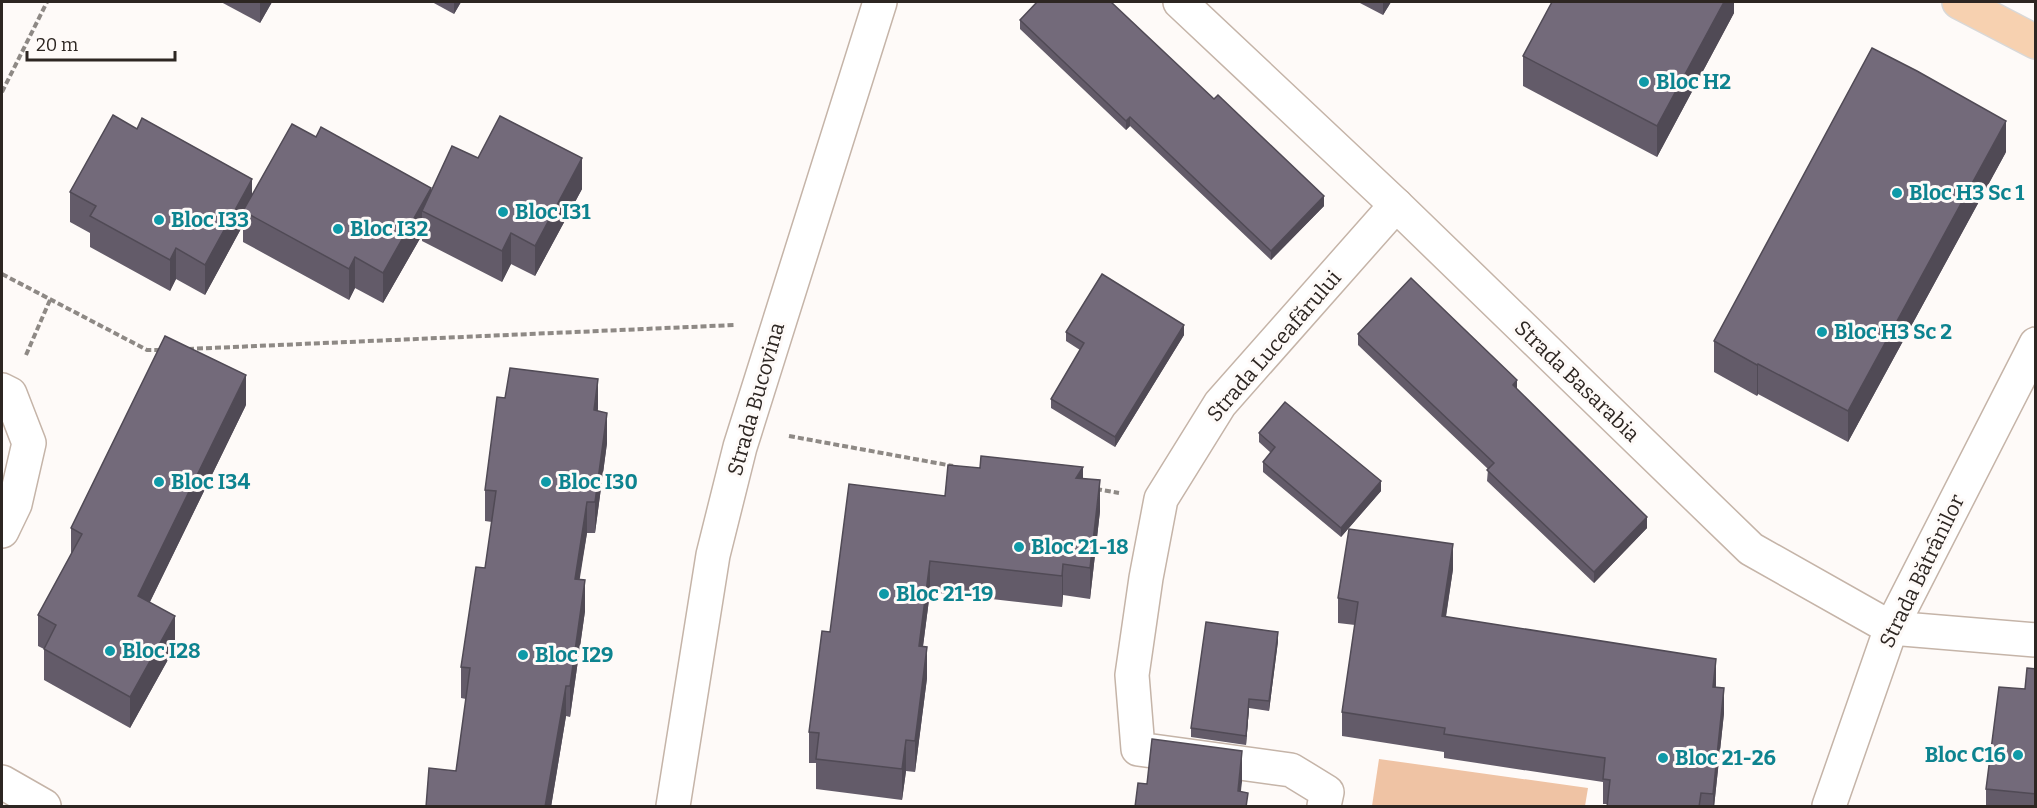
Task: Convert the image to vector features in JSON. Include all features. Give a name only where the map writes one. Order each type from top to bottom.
[{"type":"main road","points":[[1959,2],[2036,42]]},
{"type":"street","name":"Strada Bucovina","points":[[673,807],[713,555],[746,427],[880,2]]},
{"type":"street","name":"Strada Basarabia","points":[[1180,2],[1396,206],[1750,549],[1891,628],[2036,640]]},
{"type":"street","name":"Strada Luceafărului","points":[[1324,807],[1327,792],[1292,770],[1138,749],[1132,675],[1146,578],[1161,499],[1220,404],[1396,206]]},
{"type":"street","name":"Strada Bătrânilor","points":[[1829,807],[1891,628],[2036,344]]},
{"type":"street","points":[[2,531],[15,504],[29,443],[6,392]]},
{"type":"street","points":[[2,782],[44,807]]},
{"type":"path","points":[[2,92],[47,2]]},
{"type":"path","points":[[2,274],[147,350],[171,349]]},
{"type":"path","points":[[6,392],[50,300]]},
{"type":"path","points":[[183,349],[778,323]]},
{"type":"path","points":[[746,427],[960,467]]},
{"type":"path","points":[[1090,488],[1161,499]]},
{"type":"shaded area","points":[[1379,759],[1588,788],[1585,806],[1372,806]]},
{"type":"building","points":[[1037,2],[1111,2],[1214,99],[1218,95],[1324,196],[1271,251],[1130,117],[1126,121],[1020,20]]},
{"type":"building","name":"Bloc H2","points":[[1552,2],[1724,2],[1657,126],[1523,56]]},
{"type":"building","points":[[1872,48],[2006,121],[1848,411],[1714,341]]},
{"type":"building","name":"Bloc I33","points":[[113,115],[137,129],[142,118],[252,179],[205,265],[176,248],[170,260],[90,216],[96,206],[70,192]]},
{"type":"building","name":"Bloc I31","points":[[500,116],[582,158],[535,246],[511,233],[502,251],[422,211],[452,146],[478,158]]},
{"type":"building","name":"Bloc I32","points":[[292,124],[316,137],[321,127],[431,188],[383,273],[355,257],[349,269],[243,211]]},
{"type":"building","points":[[1102,274],[1184,325],[1115,437],[1051,399],[1084,343],[1066,332]]},
{"type":"building","points":[[1411,278],[1517,380],[1513,385],[1647,517],[1594,572],[1487,470],[1494,463],[1358,334]]},
{"type":"building","points":[[165,336],[246,375],[138,596],[175,616],[130,697],[44,649],[56,625],[38,615],[82,534],[71,528]]},
{"type":"building","points":[[510,368],[598,379],[594,410],[607,413],[595,502],[587,502],[575,579],[585,580],[570,686],[566,686],[545,807],[426,807],[429,768],[456,771],[470,668],[461,667],[476,567],[485,568],[496,491],[485,490],[497,397],[505,398]]},
{"type":"building","points":[[1285,402],[1381,481],[1341,528],[1263,462],[1275,447],[1259,433]]},
{"type":"building","points":[[981,456],[1083,467],[1076,478],[1100,480],[1090,568],[1063,564],[1062,576],[930,561],[919,646],[927,647],[915,741],[906,740],[902,769],[816,759],[819,733],[809,732],[822,631],[830,632],[849,484],[945,496],[948,465],[980,468]]},
{"type":"building","points":[[1349,529],[1453,544],[1442,616],[1716,659],[1713,687],[1724,688],[1713,794],[1701,793],[1699,807],[1607,807],[1610,780],[1603,779],[1605,758],[1444,734],[1445,728],[1342,712],[1358,602],[1338,598]]},
{"type":"building","points":[[1206,622],[1278,632],[1269,701],[1249,699],[1246,736],[1191,728]]},
{"type":"building","name":"Bloc C16","points":[[2027,668],[2036,669],[2036,794],[1986,789],[1999,687],[2025,689]]},
{"type":"building","points":[[1152,739],[1242,751],[1238,791],[1248,793],[1246,807],[1135,807],[1138,783],[1147,784]]},
{"type":"place","name":"Bloc H2","points":[[1644,82]]},
{"type":"place","name":"Bloc H3 Sc 1","points":[[1897,193]]},
{"type":"place","name":"Bloc I31","points":[[503,212]]},
{"type":"place","name":"Bloc I33","points":[[159,220]]},
{"type":"place","name":"Bloc I32","points":[[338,229]]},
{"type":"place","name":"Bloc H3 Sc 2","points":[[1822,332]]},
{"type":"place","name":"Bloc I34","points":[[159,482]]},
{"type":"place","name":"Bloc I30","points":[[546,482]]},
{"type":"place","name":"Bloc 21-18","points":[[1019,547]]},
{"type":"place","name":"Bloc 21-19","points":[[884,594]]},
{"type":"place","name":"Bloc I28","points":[[110,651]]},
{"type":"place","name":"Bloc I29","points":[[523,655]]},
{"type":"place","name":"Bloc C16","points":[[2018,755]]},
{"type":"place","name":"Bloc 21-26","points":[[1663,758]]}]
